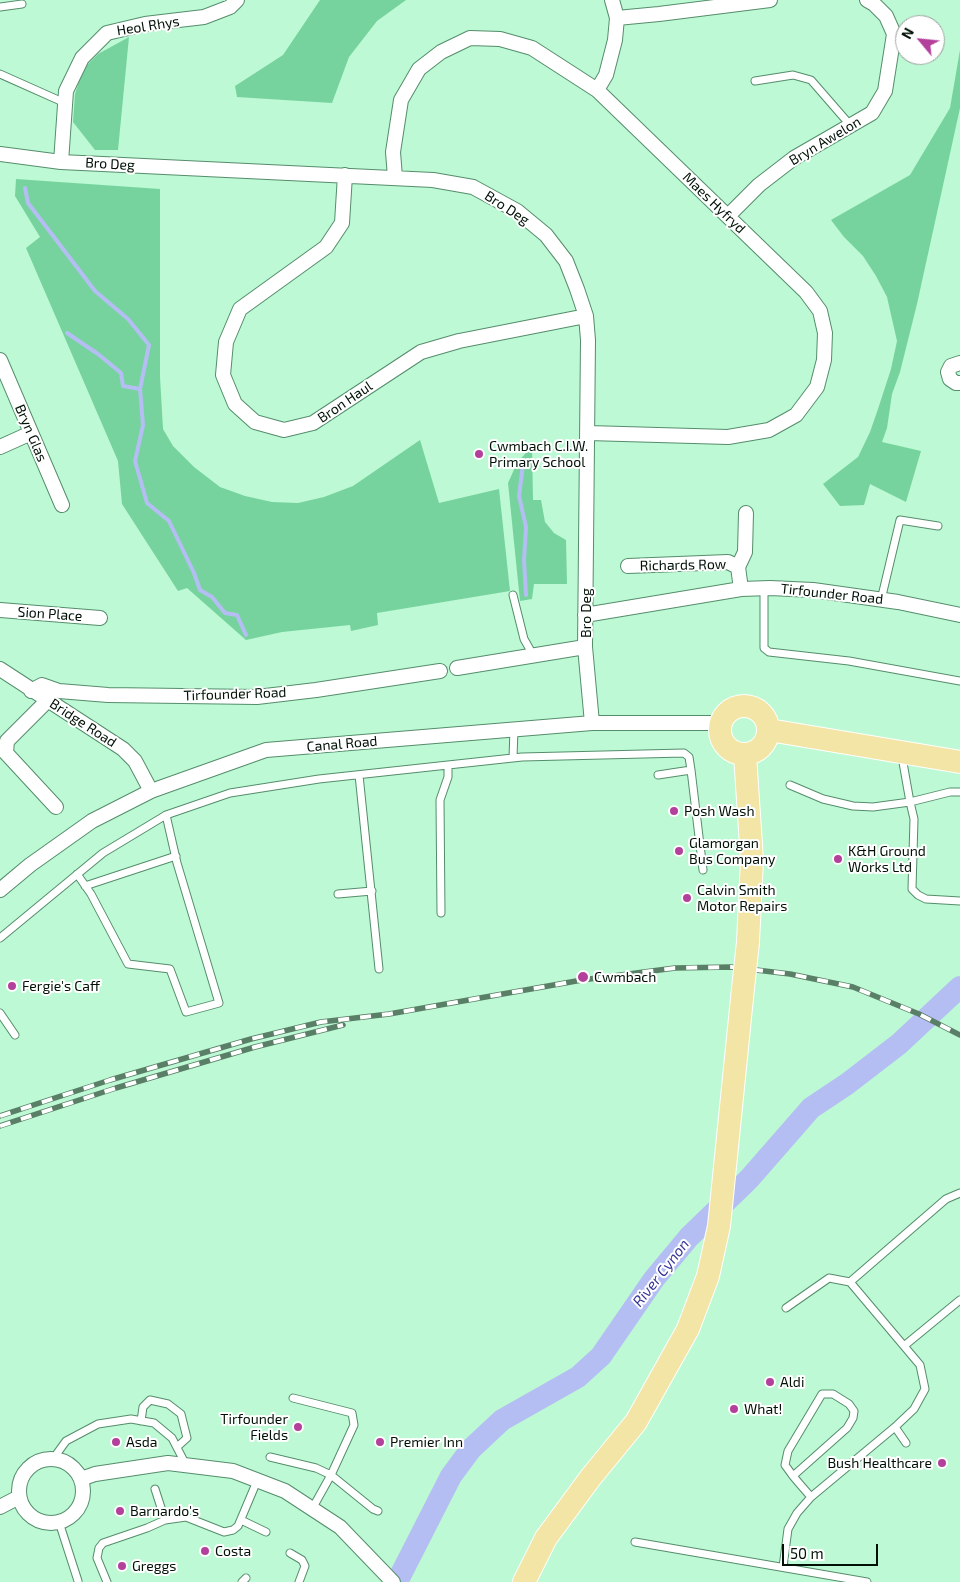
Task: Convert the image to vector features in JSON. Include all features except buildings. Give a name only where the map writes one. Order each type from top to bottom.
[{"type":"main road","points":[[737,707],[752,707],[764,716],[769,730],[764,744],[759,750],[745,755],[731,750],[725,745],[720,731],[721,724],[724,716],[737,707]]},
{"type":"main road","points":[[769,730],[960,762]]},
{"type":"main road","points":[[524,1582],[546,1538],[591,1477],[636,1422],[688,1329],[708,1276],[720,1226],[748,942],[752,860],[745,755]]},
{"type":"street","name":"Heol Rhys","points":[[61,162],[66,92],[82,58],[107,32],[145,24],[204,18],[230,7],[237,0]]},
{"type":"street","points":[[597,90],[606,75],[615,40],[617,18],[612,0]]},
{"type":"street","points":[[617,18],[770,0]]},
{"type":"street","name":"Bryn Awelon","points":[[728,216],[759,185],[794,158],[872,113],[885,91],[894,34],[886,16],[867,0]]},
{"type":"street","name":"Maes Hyfryd","points":[[395,177],[393,152],[401,100],[419,70],[441,52],[470,38],[500,40],[532,48],[597,90],[806,292],[820,311],[825,333],[824,360],[817,388],[796,415],[769,430],[728,438],[588,433]]},
{"type":"street","name":"Bro Deg","points":[[0,154],[61,162],[433,180],[474,187],[517,211],[546,236],[566,261],[578,289],[586,316],[588,340],[588,433],[585,647],[592,723]]},
{"type":"street","name":"Bron Haul","points":[[345,175],[342,223],[326,247],[240,309],[226,342],[223,375],[235,404],[255,422],[284,430],[313,423],[420,352],[459,341],[586,316]]},
{"type":"street","name":"Bryn Glas","points":[[0,360],[62,505]]},
{"type":"street","points":[[960,363],[951,366],[948,372],[950,379],[960,383]]},
{"type":"street","points":[[0,447],[31,433]]},
{"type":"street","points":[[741,589],[738,567],[744,552],[746,513]]},
{"type":"street","name":"Richards Row","points":[[628,566],[728,562],[738,567]]},
{"type":"street","name":"Tirfounder Road","points":[[585,616],[741,589],[764,588],[813,590],[881,600],[960,615]]},
{"type":"street","name":"Sion Place","points":[[0,610],[100,618]]},
{"type":"street","points":[[457,668],[585,647]]},
{"type":"street","name":"Bridge Road","points":[[0,669],[31,691],[123,749],[135,761],[151,791]]},
{"type":"street","name":"Tirfounder Road","points":[[31,691],[42,685],[58,691],[108,696],[257,697],[440,671]]},
{"type":"street","points":[[48,701],[7,741],[6,753],[56,807]]},
{"type":"street","name":"Canal Road","points":[[0,890],[30,865],[92,821],[151,791],[266,750],[592,723],[721,724]]},
{"type":"street","points":[[53,1459],[67,1463],[75,1470],[81,1478],[83,1489],[82,1500],[69,1518],[48,1523],[34,1518],[22,1507],[19,1497],[20,1482],[28,1468],[36,1462],[53,1459]]},
{"type":"street","points":[[81,1478],[95,1474],[168,1463],[233,1471],[285,1491],[340,1527],[393,1582]]},
{"type":"street","points":[[0,1507],[19,1497]]},
{"type":"lane","points":[[0,7],[22,4]]},
{"type":"lane","points":[[0,74],[65,103]]},
{"type":"lane","points":[[755,81],[792,75],[811,80],[852,126]]},
{"type":"lane","points":[[881,600],[900,520],[938,526]]},
{"type":"lane","points":[[764,588],[764,648],[769,652],[849,661],[960,681]]},
{"type":"lane","points":[[513,595],[524,639],[534,656]]},
{"type":"lane","points":[[513,758],[514,729]]},
{"type":"lane","points":[[901,751],[914,819],[912,889],[926,899],[960,901]]},
{"type":"lane","points":[[0,938],[102,853],[166,815],[230,793],[319,779],[513,758],[684,753],[688,757],[691,770],[703,870]]},
{"type":"lane","points":[[441,912],[440,800],[448,777],[448,765]]},
{"type":"lane","points":[[658,775],[691,770]]},
{"type":"lane","points":[[359,775],[379,969]]},
{"type":"lane","points":[[790,785],[824,799],[853,806],[873,807],[910,802],[950,792],[960,792]]},
{"type":"lane","points":[[77,874],[128,964],[170,969],[186,1012],[219,1003],[177,860],[166,815]]},
{"type":"lane","points":[[85,886],[177,860]]},
{"type":"lane","points":[[338,894],[372,891]]},
{"type":"lane","points":[[0,1013],[15,1035]]},
{"type":"lane","points":[[850,1282],[946,1199],[960,1193]]},
{"type":"lane","points":[[783,1567],[788,1529],[797,1513],[810,1498],[895,1428],[914,1409],[925,1389],[920,1365],[850,1282],[829,1278],[786,1308]]},
{"type":"lane","points":[[904,1346],[960,1300]]},
{"type":"lane","points":[[793,1476],[847,1428],[853,1418],[854,1410],[849,1404],[833,1394],[822,1394],[788,1451],[785,1465],[793,1476],[810,1498]]},
{"type":"lane","points":[[293,1398],[352,1413],[354,1425],[331,1475],[312,1508]]},
{"type":"lane","points":[[141,1421],[143,1408],[150,1400],[168,1404],[181,1414],[187,1438],[177,1447]]},
{"type":"lane","points":[[53,1459],[66,1442],[98,1424],[131,1419],[154,1423],[172,1438],[186,1465]]},
{"type":"lane","points":[[895,1428],[906,1443]]},
{"type":"lane","points":[[270,1457],[316,1468],[331,1475],[373,1509],[378,1510]]},
{"type":"lane","points":[[107,1582],[97,1558],[99,1548],[103,1543],[165,1520],[186,1517],[224,1532],[233,1530],[241,1520],[257,1481]]},
{"type":"lane","points":[[155,1489],[165,1520]]},
{"type":"lane","points":[[241,1520],[266,1532]]},
{"type":"lane","points":[[58,1522],[78,1581]]},
{"type":"lane","points":[[635,1542],[867,1582]]},
{"type":"lane","points":[[290,1553],[302,1560],[306,1566],[299,1582]]},
{"type":"green space","points":[[320,0],[406,0],[377,21],[349,57],[332,103],[237,97],[235,86],[283,55]]},
{"type":"green space","points":[[129,37],[118,150],[95,150],[73,122],[75,94],[83,69],[98,54]]},
{"type":"green space","points":[[960,50],[960,108],[917,304],[900,372],[892,394],[887,428],[882,442],[921,451],[906,502],[870,484],[864,505],[840,506],[823,484],[858,457],[878,409],[891,369],[897,341],[887,297],[876,276],[863,256],[844,237],[831,220],[910,175],[950,108]]},
{"type":"green space","points":[[16,179],[160,189],[160,377],[163,429],[173,446],[194,467],[220,487],[245,496],[272,502],[298,503],[324,497],[353,486],[420,440],[439,503],[499,489],[510,591],[377,613],[378,625],[351,631],[350,625],[282,632],[246,640],[187,588],[178,591],[122,504],[118,461],[26,248],[40,237],[15,196]]},
{"type":"green space","points":[[532,446],[533,500],[541,500],[545,522],[554,533],[566,540],[567,584],[534,584],[532,599],[520,601],[508,483],[517,463]]},
{"type":"waterway","points":[[25,188],[28,203],[95,291],[128,319],[149,345],[140,389],[143,425],[135,461],[147,503],[169,521],[200,590],[212,597],[225,613],[237,615],[246,635]]},
{"type":"waterway","points":[[67,333],[98,354],[121,373],[123,386],[140,389]]},
{"type":"waterway","points":[[523,464],[519,496],[526,527],[524,560],[526,595]]},
{"type":"waterway","name":"River Cynon","points":[[397,1582],[451,1476],[471,1449],[502,1420],[578,1377],[601,1356],[654,1279],[689,1237],[749,1179],[811,1108],[847,1084],[899,1044],[960,987]]},
{"type":"railway","points":[[0,1116],[110,1080],[251,1039],[321,1022],[389,1014],[582,980],[675,968],[731,967],[790,974],[853,987],[919,1014],[960,1035]]},
{"type":"railway","points":[[0,1126],[116,1088],[255,1047],[343,1025]]},
{"type":"place","name":"Cwmbach C.I.W. Primary School","points":[[479,454]]},
{"type":"place","name":"Posh Wash","points":[[674,811]]},
{"type":"place","name":"Glamorgan Bus Company","points":[[679,851]]},
{"type":"place","name":"K&H Ground Works Ltd","points":[[838,859]]},
{"type":"place","name":"Calvin Smith Motor Repairs","points":[[687,898]]},
{"type":"place","name":"Cwmbach","points":[[583,977]]},
{"type":"place","name":"Fergie's Caff","points":[[12,986]]},
{"type":"place","name":"Aldi","points":[[770,1382]]},
{"type":"place","name":"What!","points":[[734,1409]]},
{"type":"place","name":"Tirfounder Fields","points":[[298,1427]]},
{"type":"place","name":"Asda","points":[[116,1442]]},
{"type":"place","name":"Premier Inn","points":[[380,1442]]},
{"type":"place","name":"Bush Healthcare","points":[[942,1463]]},
{"type":"place","name":"Barnardo's","points":[[120,1511]]},
{"type":"place","name":"Costa","points":[[205,1551]]},
{"type":"place","name":"Greggs","points":[[122,1566]]}]
